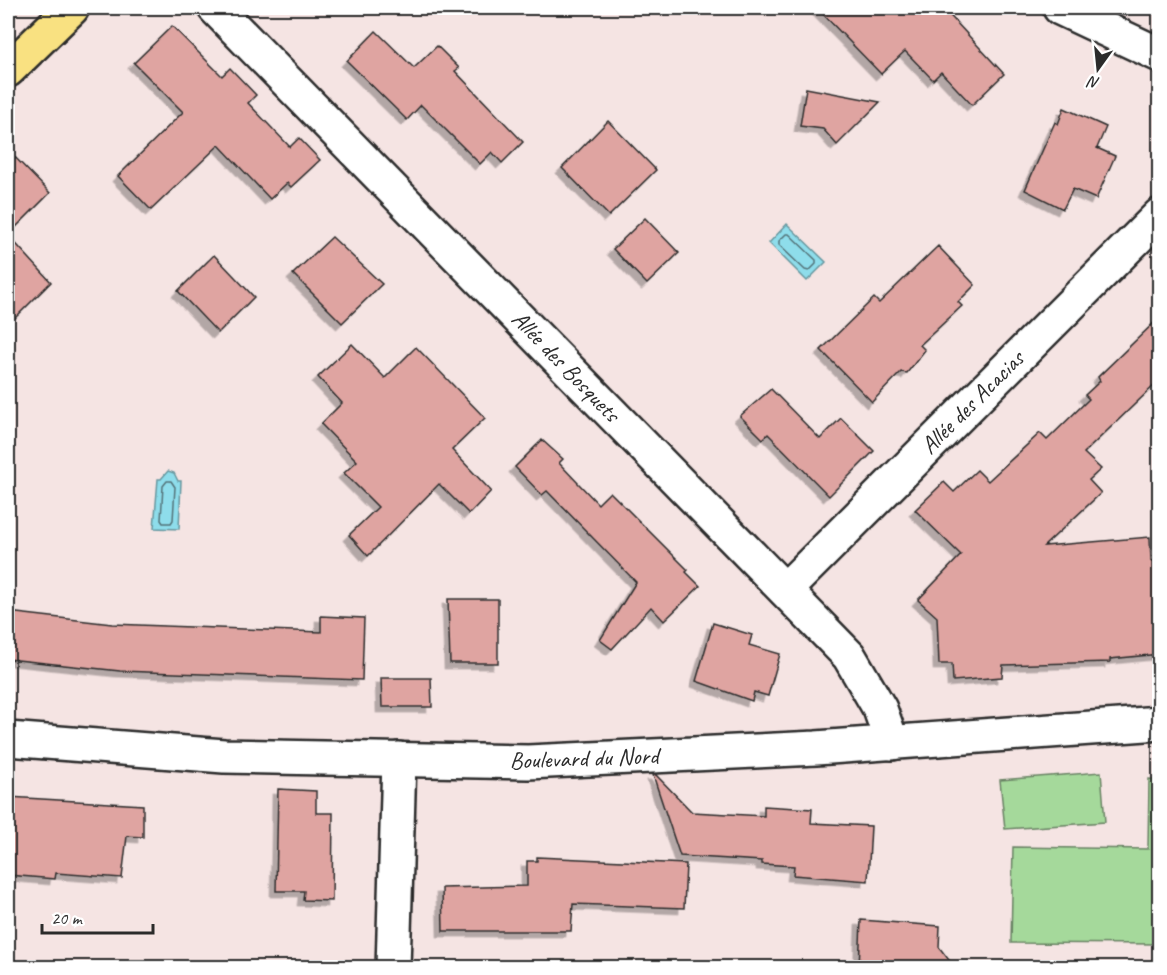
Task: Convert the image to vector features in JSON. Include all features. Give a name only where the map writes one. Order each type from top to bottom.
[{"type":"main road","points":[[8,70],[72,8]]},
{"type":"street","name":"Allée des Bosquets","points":[[216,8],[849,656],[880,709],[892,743]]},
{"type":"street","points":[[1060,8],[1160,55]]},
{"type":"street","name":"Allée des Acacias","points":[[785,590],[1160,215]]},
{"type":"street","name":"Boulevard du Nord","points":[[8,738],[224,756],[528,762],[720,754],[1160,723]]},
{"type":"street","points":[[393,968],[399,759]]},
{"type":"green space","points":[[1101,772],[1105,822],[1005,829],[1000,780]]},
{"type":"green space","points":[[1149,779],[1159,780],[1159,944],[1011,943],[1013,847],[1148,849]]},
{"type":"water","points":[[787,224],[826,262],[807,281],[769,243]]},
{"type":"water","points":[[168,471],[174,473],[178,481],[181,481],[179,529],[154,528],[158,479],[161,479]]},
{"type":"building","points":[[817,8],[943,8],[1004,74],[972,105],[941,72],[933,80],[905,51],[881,74]]},
{"type":"building","points":[[172,26],[222,76],[230,68],[256,95],[248,103],[290,147],[299,138],[320,160],[291,187],[287,183],[270,199],[219,145],[151,210],[118,176],[183,112],[134,63]]},
{"type":"building","points":[[376,31],[414,68],[437,46],[459,68],[455,71],[523,142],[502,163],[492,152],[480,164],[421,105],[407,120],[347,61]]},
{"type":"building","points":[[806,88],[880,102],[837,145],[823,129],[800,126]]},
{"type":"building","points":[[1064,108],[1106,127],[1097,148],[1115,156],[1096,199],[1073,189],[1063,209],[1025,190],[1055,122],[1058,124]]},
{"type":"building","points":[[608,121],[656,170],[609,216],[562,168]]},
{"type":"building","points":[[8,150],[50,193],[8,235]]},
{"type":"building","points":[[645,218],[679,253],[647,284],[613,249]]},
{"type":"building","points":[[8,235],[51,282],[8,325]]},
{"type":"building","points":[[332,237],[382,284],[342,323],[293,274]]},
{"type":"building","points":[[938,246],[975,285],[958,302],[962,306],[920,345],[925,350],[907,373],[901,372],[872,402],[821,350],[874,298],[879,303]]},
{"type":"building","points":[[214,255],[254,297],[218,333],[178,291]]},
{"type":"building","points":[[1160,317],[1160,380],[1084,453],[1101,469],[1089,480],[1101,493],[1044,546],[1150,537],[1151,561],[1157,560],[1160,654],[1110,659],[1110,662],[1003,665],[1002,677],[953,681],[952,664],[939,664],[937,617],[918,600],[961,555],[915,510],[944,482],[954,492],[977,470],[988,481],[1040,433],[1047,440],[1089,399],[1085,395],[1100,381],[1098,377]]},
{"type":"building","points":[[352,344],[385,378],[416,347],[485,418],[452,450],[491,491],[469,514],[439,484],[368,556],[349,535],[378,507],[344,473],[357,461],[321,424],[342,403],[318,377]]},
{"type":"building","points":[[771,389],[820,439],[841,418],[874,451],[829,496],[768,434],[763,439],[740,416]]},
{"type":"building","points":[[542,440],[563,459],[559,463],[598,504],[610,492],[688,570],[686,572],[700,586],[664,621],[651,607],[612,649],[600,640],[636,582],[547,491],[542,495],[515,467]]},
{"type":"building","points":[[448,599],[498,599],[498,663],[450,663]]},
{"type":"building","points":[[8,612],[112,624],[321,632],[321,616],[364,618],[362,680],[120,671],[8,659]]},
{"type":"building","points":[[713,623],[752,635],[749,645],[780,654],[768,696],[754,692],[752,701],[696,681]]},
{"type":"building","points":[[381,678],[431,678],[432,707],[382,707]]},
{"type":"building","points":[[653,775],[656,775],[692,812],[764,816],[764,806],[812,809],[811,823],[871,826],[868,881],[793,875],[794,866],[762,864],[762,861],[680,856]]},
{"type":"building","points":[[278,789],[316,791],[316,813],[333,813],[332,901],[303,900],[304,891],[276,891]]},
{"type":"building","points":[[8,797],[143,805],[143,837],[127,836],[122,878],[56,873],[55,879],[8,875]]},
{"type":"building","points":[[537,857],[686,864],[684,908],[573,904],[571,931],[443,931],[442,888],[527,886],[527,861],[537,861]]},
{"type":"building","points":[[861,920],[940,926],[939,947],[955,968],[859,968]]}]
